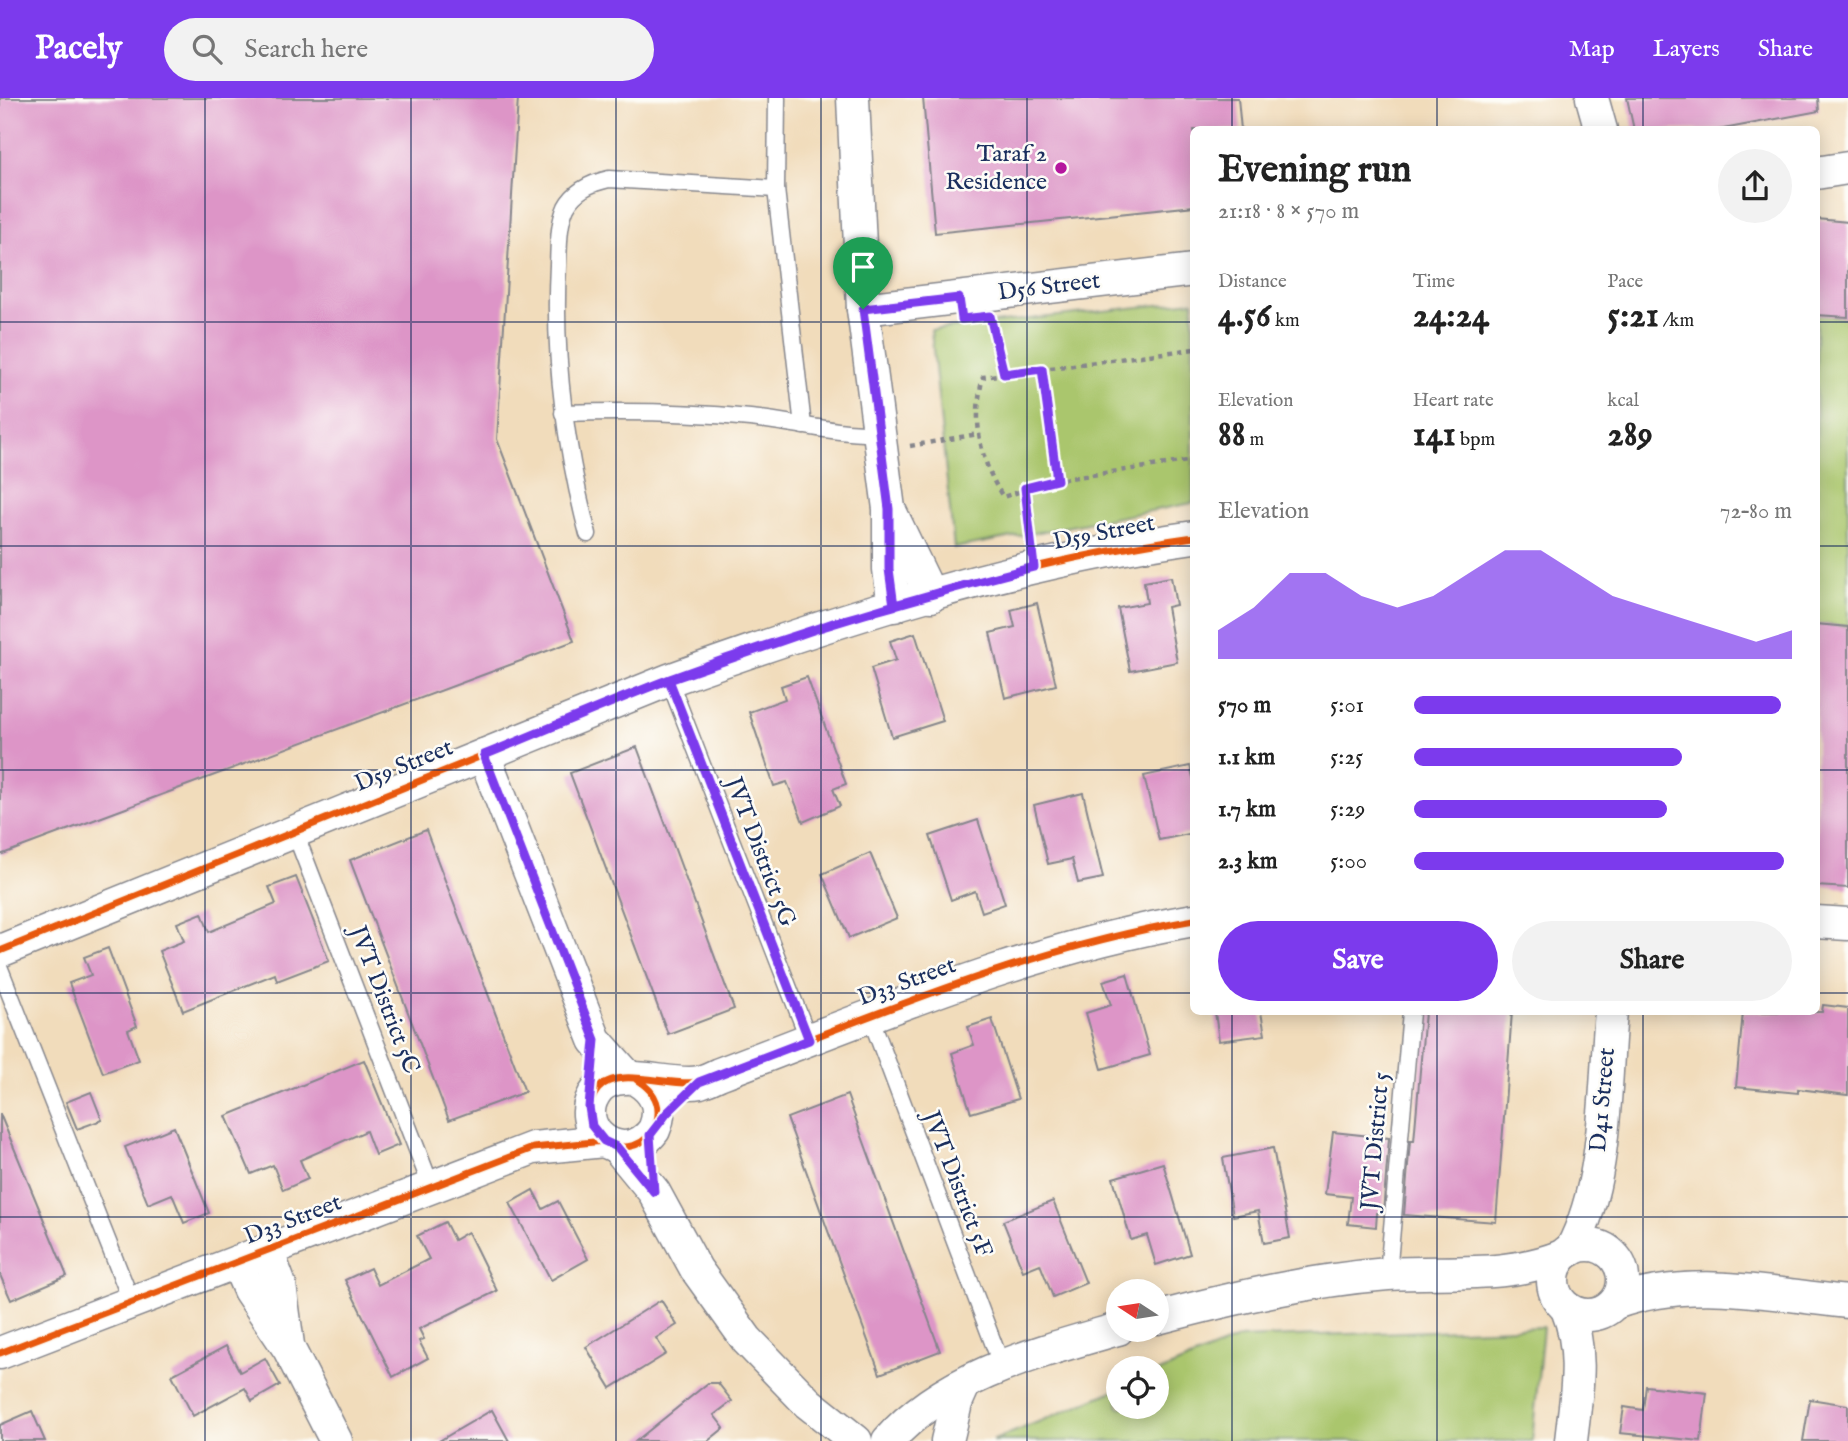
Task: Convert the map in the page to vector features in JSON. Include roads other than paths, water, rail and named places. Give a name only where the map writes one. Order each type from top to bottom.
[{"type":"street","points":[[853,98],[863,309],[878,442],[889,509],[889,569],[894,606]]},
{"type":"street","points":[[1820,172],[1848,168]]},
{"type":"street","name":"D56 Street","points":[[863,309],[1190,270]]},
{"type":"street","points":[[889,509],[914,554],[931,596]]},
{"type":"street","name":"D59 Street","points":[[0,951],[669,680],[836,622],[1034,567],[1190,538]]},
{"type":"street","points":[[484,755],[595,1040],[633,1079],[653,1093],[658,1103],[654,1130],[654,1192]]},
{"type":"street","name":"D33 Street","points":[[633,1079],[699,1082],[870,1016],[1022,962],[1100,940],[1190,921]]},
{"type":"street","points":[[1820,922],[1848,924]]},
{"type":"street","name":"D41 Street","points":[[1566,1253],[1586,1220],[1595,1188],[1611,1015]]},
{"type":"street","points":[[595,1040],[590,1103],[592,1126],[654,1192],[696,1269],[747,1340],[808,1403],[856,1441]]},
{"type":"street","points":[[590,1103],[602,1084],[610,1080],[633,1079]]},
{"type":"street","name":"D33 Street","points":[[654,1130],[699,1082]]},
{"type":"street","name":"D33 Street","points":[[533,1148],[590,1103]]},
{"type":"street","points":[[610,1144],[635,1146],[654,1130]]},
{"type":"street","name":"D33 Street","points":[[0,1353],[533,1148],[610,1144]]},
{"type":"street","name":"D41 Street","points":[[1595,1188],[1613,1256]]},
{"type":"street","points":[[1169,1315],[1274,1290],[1388,1274],[1499,1273],[1531,1267],[1566,1253],[1596,1246],[1613,1256],[1688,1286]]},
{"type":"street","points":[[267,1250],[281,1285],[289,1349]]},
{"type":"street","points":[[1566,1253],[1553,1275],[1553,1285],[1564,1306],[1580,1362]]},
{"type":"street","points":[[1572,1441],[1580,1362],[1591,1334],[1623,1285],[1621,1266],[1613,1256]]},
{"type":"street","points":[[237,1262],[249,1290],[289,1349],[337,1441]]},
{"type":"street","points":[[1499,1273],[1532,1285],[1564,1306],[1587,1315],[1651,1291],[1688,1286],[1848,1301]]},
{"type":"street","points":[[888,1441],[920,1410],[964,1385],[1003,1368],[1106,1333]]},
{"type":"street","points":[[947,1441],[950,1422],[964,1385]]},
{"type":"lane","points":[[777,98],[776,189],[803,426]]},
{"type":"lane","points":[[588,534],[563,413],[557,327],[561,223],[566,206],[577,193],[592,183],[609,178],[776,189]]},
{"type":"lane","points":[[563,413],[687,413],[852,433],[878,442]]},
{"type":"lane","name":"JVT District 5G","points":[[669,680],[809,1040]]},
{"type":"lane","name":"JVT District 5C","points":[[294,830],[431,1186]]},
{"type":"lane","points":[[0,969],[132,1303]]},
{"type":"lane","name":"JVT District 5","points":[[1388,1274],[1410,1015]]},
{"type":"lane","name":"JVT District 5F","points":[[870,1016],[1003,1368]]},
{"type":"place","name":"Taraf 2 Residence","points":[[1061,168]]}]
